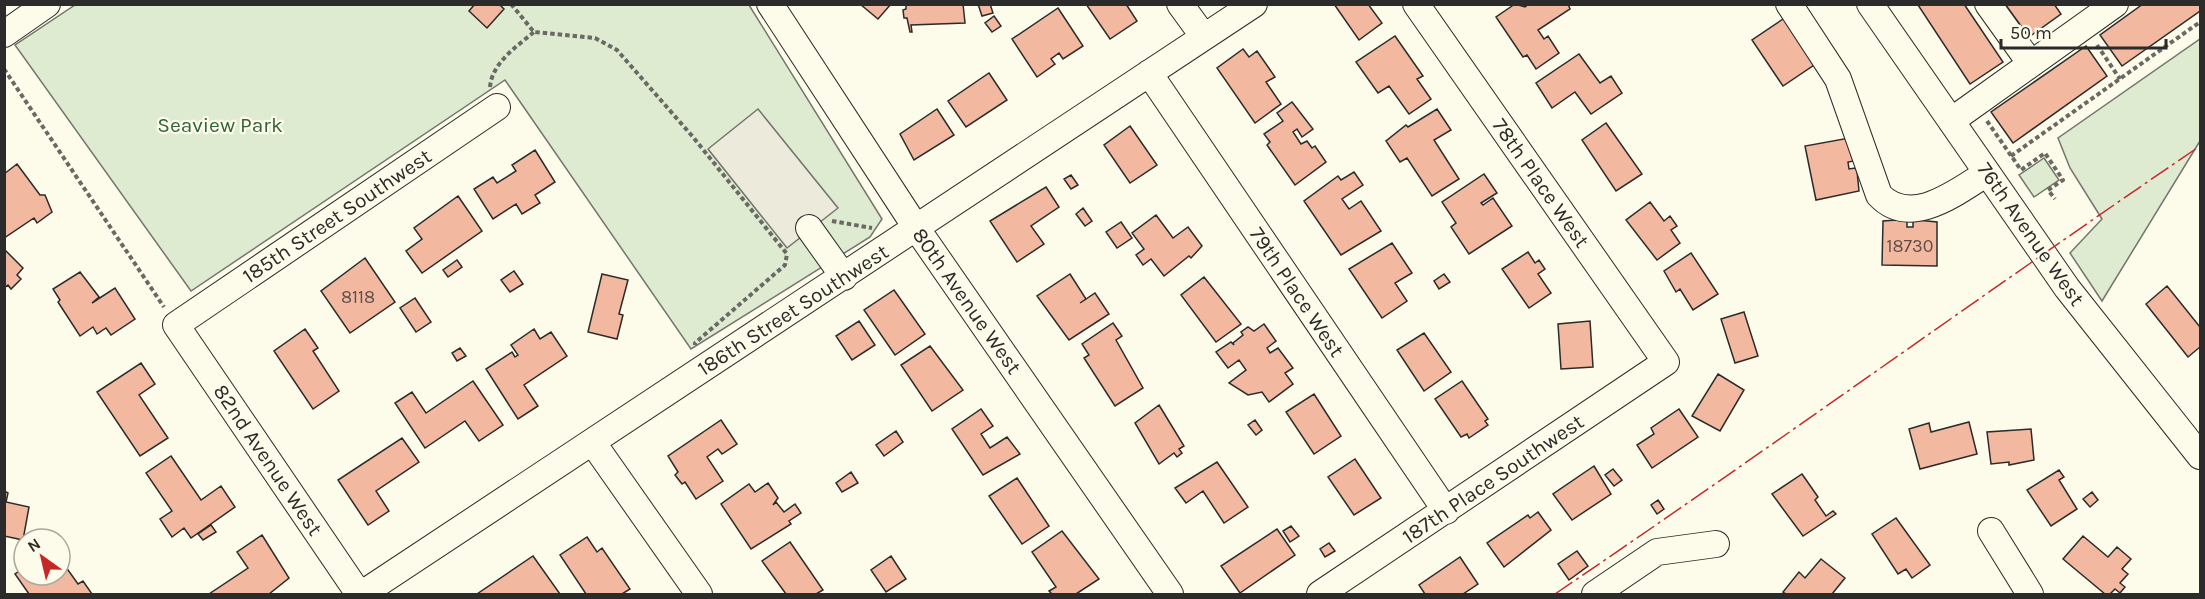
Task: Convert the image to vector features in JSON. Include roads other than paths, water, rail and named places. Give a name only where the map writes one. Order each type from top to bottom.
[{"type":"street","points":[[4,34],[47,4]]},
{"type":"street","name":"80th Avenue West","points":[[770,4],[917,229],[1170,594]]},
{"type":"street","points":[[1180,4],[1204,37]]},
{"type":"street","name":"186th Street Southwest","points":[[361,594],[917,229],[1254,4]]},
{"type":"street","name":"78th Place West","points":[[1416,4],[1666,362]]},
{"type":"street","points":[[1789,4],[1838,79],[1872,176],[1880,195],[1886,202],[1905,209],[1933,204],[1987,173]]},
{"type":"street","name":"76th Avenue West","points":[[1870,4],[2067,288],[2200,456]]},
{"type":"street","points":[[1988,4],[2031,64]]},
{"type":"street","points":[[1951,121],[2115,4]]},
{"type":"street","name":"79th Place West","points":[[1149,73],[1446,511]]},
{"type":"street","name":"185th Street Southwest","points":[[176,325],[497,107]]},
{"type":"street","points":[[809,228],[844,277]]},
{"type":"street","name":"82nd Avenue West","points":[[176,325],[361,594]]},
{"type":"street","name":"187th Place Southwest","points":[[1320,594],[1666,362]]},
{"type":"street","points":[[593,443],[699,594]]},
{"type":"street","points":[[1991,531],[2030,594]]},
{"type":"street","points":[[1595,594],[1657,552],[1716,544]]},
{"type":"park label","name":"Seaview Park","points":[[220,125]]}]
